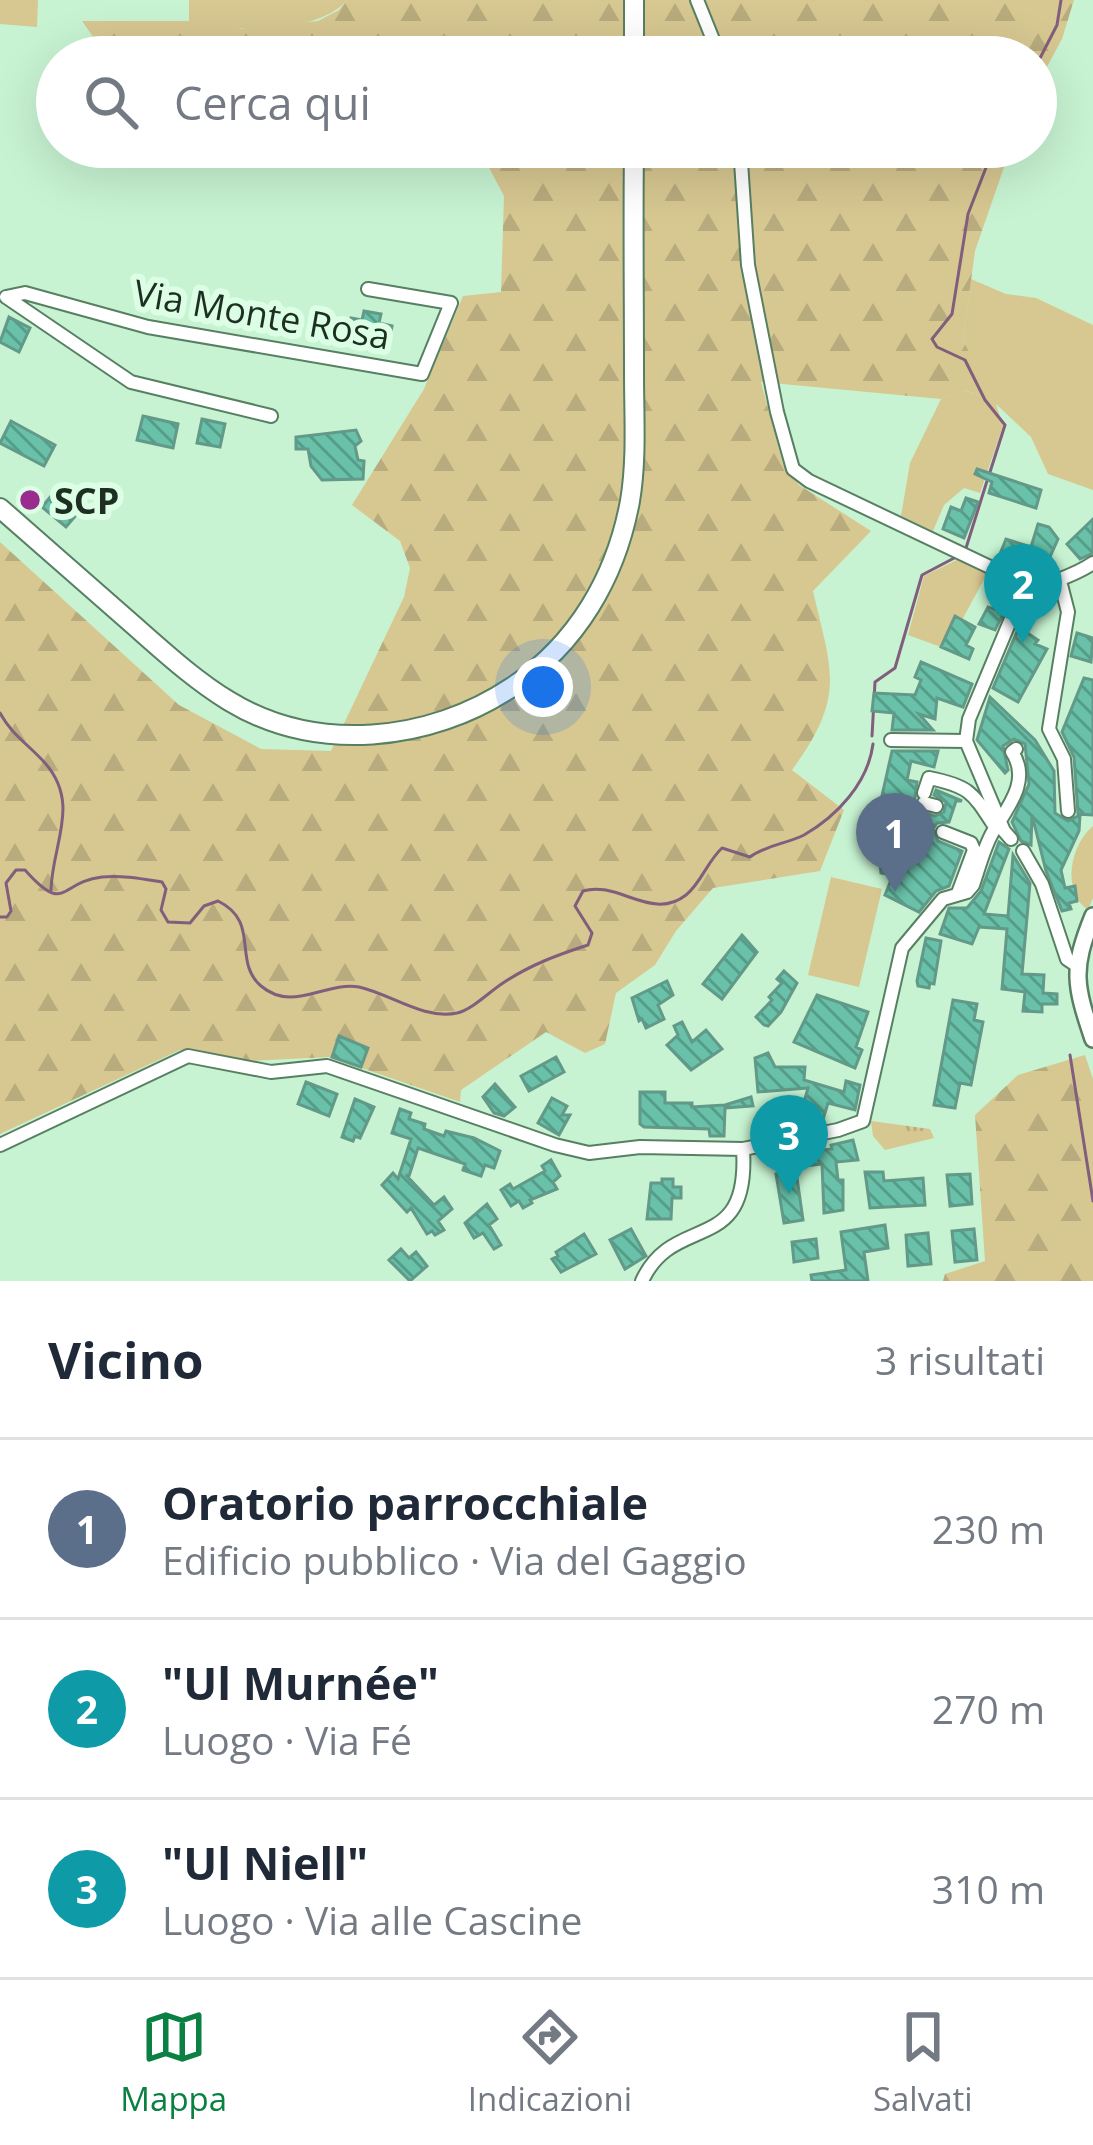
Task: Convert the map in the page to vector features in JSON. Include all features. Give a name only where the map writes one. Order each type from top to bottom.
[{"type":"main road","points":[[634,0],[634,36]]},
{"type":"main road","points":[[0,508],[187,671],[232,703],[280,724],[332,734],[384,735],[433,726],[483,707],[532,674],[571,637],[619,549],[631,497],[634,437],[634,168]]},
{"type":"street","points":[[697,0],[712,36]]},
{"type":"street","points":[[741,168],[748,266],[793,470],[1034,588]]},
{"type":"street","name":"Via Monte Rosa","points":[[3,296],[25,293],[148,326],[422,374],[451,303],[368,290]]},
{"type":"street","name":"Via Monte Rosa","points":[[3,296],[130,382],[271,416]]},
{"type":"street","points":[[998,825],[966,741],[969,719],[1018,602],[1034,588],[1060,581],[1093,563]]},
{"type":"street","points":[[1060,581],[1068,613],[1049,729],[1064,758],[1068,811]]},
{"type":"street","points":[[891,740],[966,741]]},
{"type":"street","points":[[952,894],[967,892],[973,885],[1019,783],[1012,752],[1016,749]]},
{"type":"street","points":[[928,801],[928,778],[956,783],[972,791],[1011,838]]},
{"type":"street","points":[[0,1144],[188,1056],[271,1072],[327,1066],[589,1153],[640,1148],[743,1149],[838,1130],[863,1121],[902,948],[952,894],[974,850],[971,843],[944,832]]},
{"type":"street","points":[[1023,851],[1042,884],[1067,959],[1076,965]]},
{"type":"street","points":[[1093,916],[1076,965],[1078,994],[1093,1039]]},
{"type":"street","points":[[642,1281],[660,1252],[729,1216],[742,1187],[743,1149]]},
{"type":"green space","points":[[0,0],[38,0],[37,27],[0,24]]},
{"type":"green space","points":[[189,0],[347,0],[312,21],[251,29],[189,21]]},
{"type":"green space","points":[[347,0],[1074,0],[1057,48],[1057,36],[92,36],[82,21],[211,21],[242,29],[318,21]]},
{"type":"green space","points":[[489,168],[1004,168],[975,251],[963,340],[994,401],[965,390],[941,399],[761,382],[783,464],[799,485],[871,531],[813,591],[830,684],[821,722],[792,770],[844,810],[820,871],[713,888],[676,931],[655,965],[616,993],[605,1044],[585,1053],[546,1032],[461,1090],[460,1102],[330,1057],[251,1061],[180,1050],[0,1134],[0,542],[179,705],[261,749],[331,751],[404,597],[410,568],[400,541],[352,505],[424,389],[463,296],[501,292],[504,196]]},
{"type":"green space","points":[[971,279],[1006,294],[1036,298],[1093,325],[1093,490],[1048,474],[1031,437],[996,404],[1003,426],[980,493],[964,488],[944,505],[933,531],[901,516],[910,463],[941,399],[964,390],[993,400],[963,340]]},
{"type":"green space","points":[[961,558],[988,572],[962,620],[954,617],[941,647],[908,635],[924,576]]},
{"type":"green space","points":[[1093,826],[1093,898],[1088,910],[1074,892],[1072,869],[1078,845]]},
{"type":"green space","points":[[831,877],[882,889],[859,987],[808,975]]},
{"type":"green space","points":[[1085,1055],[1093,1079],[1093,1281],[943,1281],[945,1274],[985,1261],[975,1115],[1018,1075]]},
{"type":"green space","points":[[871,1121],[930,1129],[934,1138],[885,1150],[873,1136]]},
{"type":"building","points":[[364,311],[381,314],[379,323],[392,326],[388,349],[358,343],[359,337],[347,335],[351,318],[362,320]]},
{"type":"building","points":[[9,317],[30,328],[19,352],[0,342]]},
{"type":"building","points":[[143,416],[178,424],[173,448],[137,440]]},
{"type":"building","points":[[202,419],[225,424],[220,447],[197,443]]},
{"type":"building","points":[[11,421],[55,445],[44,466],[0,443]]},
{"type":"building","points":[[356,430],[363,479],[322,480],[311,466],[308,449],[296,449],[296,437]]},
{"type":"building","points":[[977,469],[1041,490],[1036,508],[989,493],[992,482],[975,474]]},
{"type":"building","points":[[51,496],[77,514],[66,527],[42,507]]},
{"type":"building","points":[[966,498],[978,502],[964,538],[943,529],[951,507],[961,511]]},
{"type":"building","points":[[1093,519],[1093,553],[1080,559],[1067,544]]},
{"type":"building","points":[[1038,524],[1049,527],[1058,539],[1037,578],[998,559],[1006,539],[1031,547]]},
{"type":"building","points":[[1004,585],[1015,591],[995,630],[979,624],[988,607],[994,609]]},
{"type":"building","points":[[955,616],[975,627],[966,645],[973,649],[969,659],[941,647]]},
{"type":"building","points":[[1022,620],[1028,624],[1026,632],[1038,640],[1035,644],[1047,649],[1018,702],[993,688]]},
{"type":"building","points":[[1077,633],[1093,638],[1091,662],[1071,656]]},
{"type":"building","points":[[921,662],[972,684],[963,707],[937,698],[935,719],[919,714],[933,730],[892,730],[894,713],[872,711],[874,693],[915,695]]},
{"type":"building","points":[[1084,678],[1093,680],[1093,815],[1078,814],[1074,757],[1062,732]]},
{"type":"building","points":[[990,697],[1035,740],[1054,771],[1055,813],[1068,821],[1080,815],[1079,831],[1061,870],[1065,888],[1075,886],[1077,901],[1069,903],[1071,909],[1062,911],[1032,815],[1031,845],[1021,841],[1012,822],[1029,784],[1025,744],[1014,739],[1003,746],[1005,773],[977,740]]},
{"type":"building","points":[[892,751],[938,751],[934,767],[911,761],[907,780],[917,782],[914,805],[918,811],[935,816],[944,812],[946,802],[934,795],[936,790],[962,801],[956,801],[949,822],[937,823],[933,829],[938,841],[962,851],[949,886],[936,891],[919,912],[885,895],[893,875],[881,873],[874,810],[879,809]],"holes":[[[896,822],[932,829],[924,853],[900,850]]]},
{"type":"building","points":[[999,842],[1009,849],[984,914],[1008,916],[1013,855],[1030,883],[1022,974],[1044,975],[1043,993],[1057,994],[1057,1004],[1042,1004],[1042,1012],[1023,1011],[1025,992],[1002,989],[1007,929],[979,927],[972,944],[940,934],[949,908],[967,908],[981,891]]},
{"type":"building","points":[[742,935],[757,952],[722,999],[703,984]]},
{"type":"building","points":[[926,938],[941,941],[934,984],[929,988],[918,986],[917,981]]},
{"type":"building","points":[[784,971],[797,983],[781,1012],[764,1025],[756,1017],[772,1000],[769,997],[782,983],[777,979]]},
{"type":"building","points":[[667,981],[673,995],[658,1005],[664,1019],[646,1028],[632,998]]},
{"type":"building","points":[[817,995],[868,1012],[856,1047],[862,1050],[855,1068],[794,1042]]},
{"type":"building","points":[[953,1000],[977,1004],[974,1020],[983,1022],[971,1085],[960,1083],[955,1108],[934,1105]]},
{"type":"building","points":[[682,1022],[692,1042],[706,1030],[722,1049],[691,1070],[667,1045],[678,1035],[674,1026]]},
{"type":"building","points":[[339,1036],[368,1048],[361,1067],[332,1057]]},
{"type":"building","points":[[768,1053],[775,1067],[805,1067],[804,1080],[844,1092],[846,1081],[860,1085],[855,1110],[828,1103],[822,1123],[807,1125],[809,1119],[800,1116],[808,1088],[758,1092],[755,1058]]},
{"type":"building","points":[[556,1057],[564,1072],[529,1091],[521,1076]]},
{"type":"building","points":[[306,1082],[337,1094],[329,1116],[298,1104]]},
{"type":"building","points":[[495,1084],[515,1107],[504,1116],[494,1113],[483,1097]]},
{"type":"building","points":[[640,1092],[665,1092],[665,1103],[692,1103],[692,1107],[751,1097],[753,1106],[725,1108],[724,1136],[710,1136],[709,1129],[644,1127],[640,1124]]},
{"type":"building","points":[[552,1098],[567,1106],[562,1115],[570,1115],[559,1135],[538,1123]]},
{"type":"building","points":[[355,1099],[374,1107],[360,1138],[355,1136],[353,1141],[342,1137]]},
{"type":"building","points":[[400,1109],[411,1113],[409,1119],[425,1124],[424,1129],[474,1138],[500,1151],[494,1168],[485,1165],[481,1176],[463,1170],[465,1164],[418,1148],[406,1175],[434,1205],[444,1197],[452,1209],[438,1221],[444,1230],[435,1235],[427,1234],[411,1208],[407,1212],[382,1185],[393,1173],[398,1179],[411,1139],[392,1133]]},
{"type":"building","points":[[853,1140],[858,1160],[836,1162],[838,1180],[843,1180],[843,1210],[824,1213],[822,1164],[795,1167],[792,1153],[832,1149],[831,1145]]},
{"type":"building","points":[[551,1160],[560,1176],[553,1182],[557,1189],[523,1208],[519,1201],[511,1206],[501,1190],[510,1184],[513,1189],[545,1171],[542,1166]]},
{"type":"building","points":[[796,1171],[803,1220],[784,1223],[776,1174]]},
{"type":"building","points":[[865,1172],[883,1172],[884,1181],[923,1178],[925,1205],[870,1208]]},
{"type":"building","points":[[970,1174],[972,1204],[950,1206],[947,1175]]},
{"type":"building","points":[[662,1179],[673,1179],[673,1187],[681,1187],[681,1198],[672,1198],[671,1219],[647,1219],[651,1183],[662,1183]]},
{"type":"building","points":[[487,1204],[497,1219],[489,1225],[501,1245],[494,1249],[483,1233],[474,1238],[465,1223]]},
{"type":"building","points":[[885,1225],[888,1248],[864,1252],[868,1281],[812,1281],[811,1275],[846,1270],[841,1232]]},
{"type":"building","points":[[631,1229],[646,1256],[625,1269],[610,1240]]},
{"type":"building","points":[[974,1229],[977,1260],[955,1262],[952,1231]]},
{"type":"building","points":[[928,1233],[931,1264],[908,1266],[906,1235]]},
{"type":"building","points":[[584,1234],[596,1254],[561,1272],[552,1259],[558,1256],[556,1252]]},
{"type":"building","points":[[816,1239],[818,1258],[794,1262],[792,1242]]},
{"type":"building","points":[[401,1249],[409,1258],[416,1252],[427,1266],[410,1281],[389,1260]]},
{"type":"waterway","points":[[1051,36],[1061,0]]},
{"type":"waterway","points":[[986,168],[968,214],[952,314],[932,339],[937,347],[965,360],[985,400],[1005,425],[990,472]]},
{"type":"waterway","points":[[966,548],[987,481]]},
{"type":"waterway","points":[[872,736],[875,682],[895,668],[922,575],[958,556]]},
{"type":"waterway","points":[[0,713],[45,763],[61,794],[62,825],[51,890]]},
{"type":"waterway","points":[[0,917],[11,911],[6,883],[16,870],[25,870],[56,894],[102,877],[162,882],[166,889],[161,910],[168,922],[190,923],[204,906],[218,901],[231,910],[243,931],[253,976],[273,994],[297,997],[359,987],[419,1010],[457,1013],[523,971],[588,945],[592,933],[575,906],[583,891],[609,891],[648,903],[673,902],[691,890],[722,848],[750,857],[804,835],[839,808],[858,785],[873,744]]},
{"type":"waterway","points":[[1070,1055],[1093,1201]]},
{"type":"place","name":"SCP","points":[[30,500]]},
{"type":"place","name":"\"Ul Murnée\"","points":[[1023,643]]},
{"type":"place","name":"Oratorio parrocchiale","points":[[895,892]]},
{"type":"place","name":"\"Ul Niell\"","points":[[789,1194]]}]
